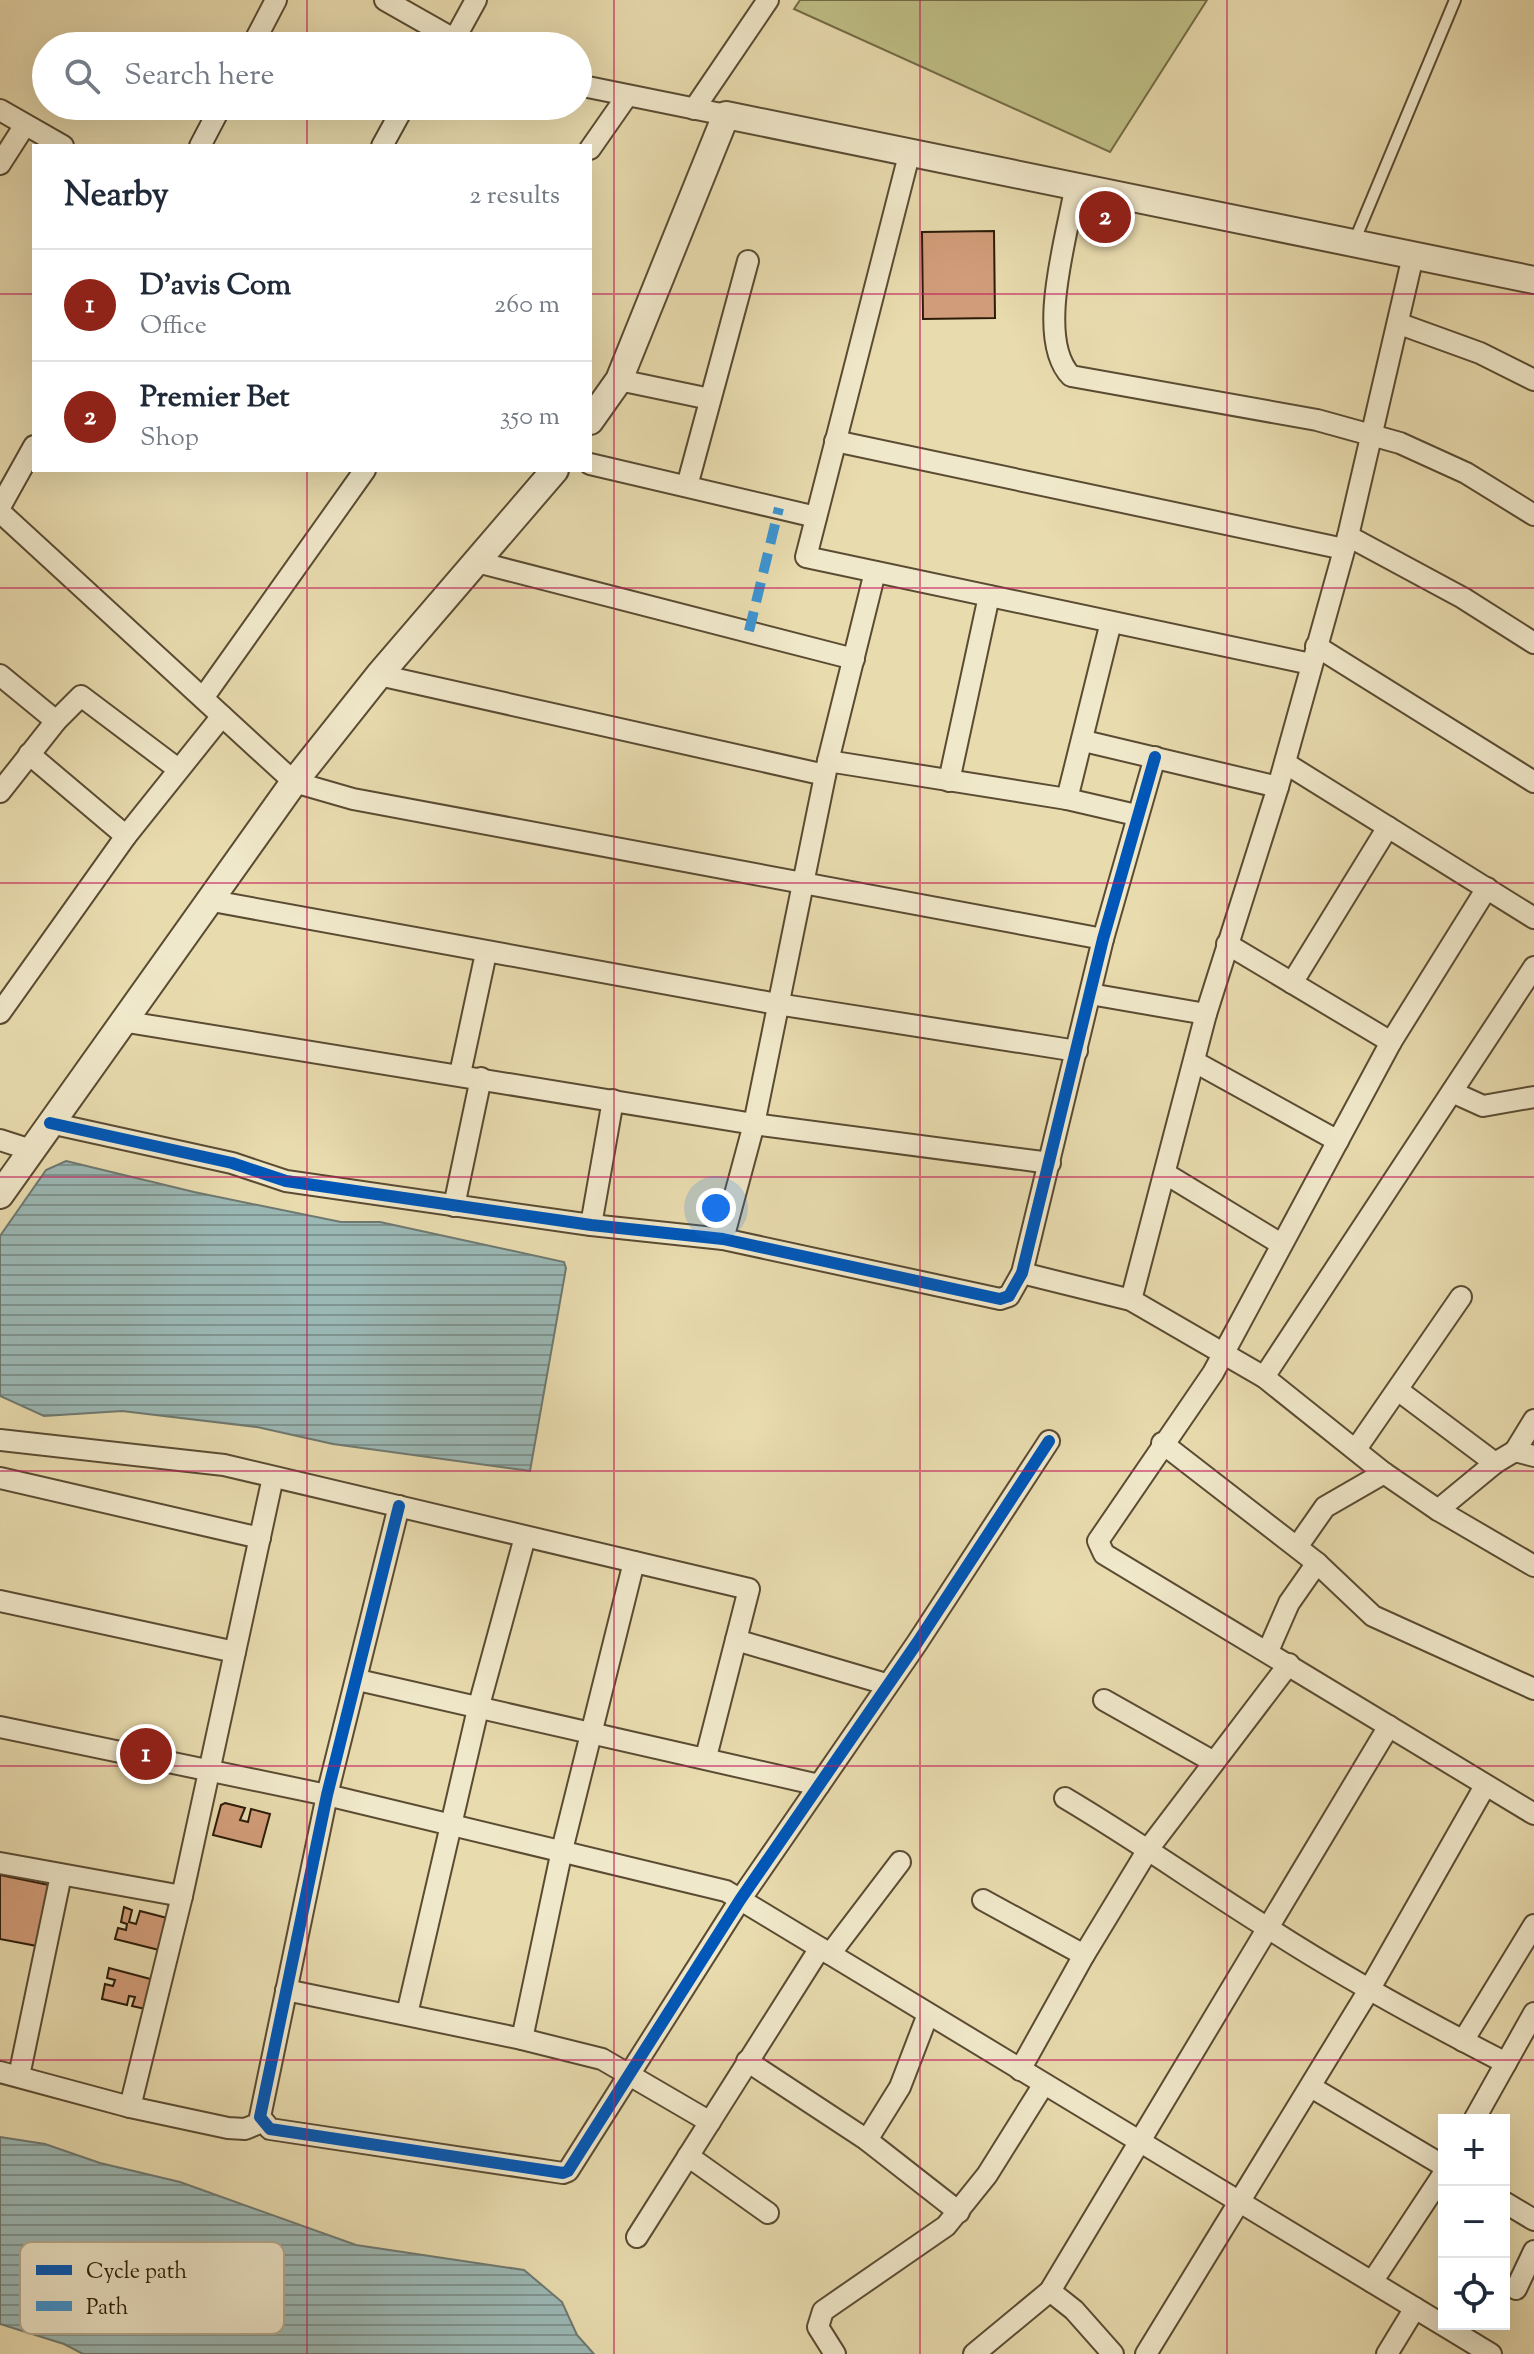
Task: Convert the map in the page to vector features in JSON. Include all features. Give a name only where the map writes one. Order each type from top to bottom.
[{"type":"street","points":[[259,32],[276,0]]},
{"type":"street","points":[[385,0],[435,32]]},
{"type":"street","points":[[456,32],[476,0]]},
{"type":"street","points":[[694,109],[768,0]]},
{"type":"street","points":[[592,88],[1075,189],[1534,280]]},
{"type":"street","points":[[592,146],[627,96]]},
{"type":"street","points":[[0,110],[59,144]]},
{"type":"street","points":[[592,418],[619,380],[726,115]]},
{"type":"street","points":[[201,144],[214,120]]},
{"type":"street","points":[[383,144],[396,120]]},
{"type":"street","points":[[0,164],[25,125]]},
{"type":"street","points":[[909,155],[806,557],[1111,622],[1313,655],[1534,782]]},
{"type":"street","points":[[1075,189],[1052,328],[1060,365],[1071,376],[1317,420],[1400,443],[1466,473],[1534,515]]},
{"type":"street","points":[[1131,1300],[1206,1014],[1278,787],[1346,542],[1400,324],[1413,256]]},
{"type":"street","points":[[687,486],[748,261]]},
{"type":"street","points":[[1400,324],[1480,353],[1534,380]]},
{"type":"street","points":[[619,380],[710,399]]},
{"type":"street","points":[[835,441],[1346,542],[1463,598],[1534,643]]},
{"type":"street","points":[[32,450],[0,510],[294,782],[353,799],[802,885],[924,903],[1103,939]]},
{"type":"street","points":[[592,464],[816,517]]},
{"type":"street","points":[[203,698],[364,472]]},
{"type":"street","points":[[0,1195],[207,900],[294,782],[379,675],[553,472]]},
{"type":"street","points":[[477,562],[854,659]]},
{"type":"street","points":[[723,1239],[754,1124],[827,768],[875,572]]},
{"type":"street","points":[[949,781],[989,596]]},
{"type":"street","points":[[1067,799],[1084,741],[1111,622]]},
{"type":"street","points":[[0,675],[56,721]]},
{"type":"street","points":[[379,675],[827,768],[949,781],[1067,799],[1136,815]]},
{"type":"street","points":[[0,792],[75,699],[87,697],[178,769]]},
{"type":"street","points":[[0,1013],[126,836],[222,716]]},
{"type":"street","points":[[1084,741],[1278,787]]},
{"type":"street","points":[[29,754],[126,836]]},
{"type":"street","points":[[50,1123],[232,1163],[286,1181],[591,1225],[723,1239],[1000,1299],[1009,1296],[1022,1273],[1103,939],[1155,757]]},
{"type":"street","points":[[1285,763],[1534,918]]},
{"type":"street","points":[[1292,983],[1388,827]]},
{"type":"street","points":[[1487,888],[1391,1042],[1224,1354],[1101,1535],[1099,1547],[1104,1554],[1534,1814]]},
{"type":"street","points":[[207,900],[777,1004],[1077,1051]]},
{"type":"street","points":[[1227,944],[1391,1042]]},
{"type":"street","points":[[460,1074],[486,953]]},
{"type":"street","points":[[1264,1377],[1534,967]]},
{"type":"street","points":[[1090,994],[1206,1014]]},
{"type":"street","points":[[121,1021],[754,1124],[1050,1163]]},
{"type":"street","points":[[1195,1062],[1338,1141]]},
{"type":"street","points":[[454,1206],[481,1078]]},
{"type":"street","points":[[1452,1092],[1483,1106],[1534,1097]]},
{"type":"street","points":[[591,1225],[613,1100]]},
{"type":"street","points":[[0,1140],[31,1150]]},
{"type":"street","points":[[1166,1174],[1281,1244]]},
{"type":"street","points":[[1022,1273],[1131,1300],[1264,1377],[1384,1473],[1438,1510],[1534,1566]]},
{"type":"street","points":[[1356,1449],[1399,1391],[1461,1297]]},
{"type":"street","points":[[1399,1391],[1495,1463]]},
{"type":"street","points":[[1438,1510],[1495,1463],[1525,1454],[1534,1420]]},
{"type":"street","points":[[0,1440],[198,1461],[749,1589],[706,1757]]},
{"type":"street","points":[[399,1506],[327,1795],[260,2112],[262,2122],[270,2129],[566,2173],[740,1900],[917,1643],[1049,1441]]},
{"type":"street","points":[[1162,1443],[1317,1563],[1373,1616],[1534,1689]]},
{"type":"street","points":[[1297,1547],[1325,1507],[1384,1473]]},
{"type":"street","points":[[130,2107],[182,1896],[273,1477]]},
{"type":"street","points":[[0,1478],[260,1538]]},
{"type":"street","points":[[407,2014],[478,1709],[525,1537]]},
{"type":"street","points":[[522,2039],[562,1850],[634,1562]]},
{"type":"street","points":[[1268,1651],[1289,1603],[1317,1563]]},
{"type":"street","points":[[0,1601],[235,1652]]},
{"type":"street","points":[[736,1640],[886,1684]]},
{"type":"street","points":[[1020,2070],[1084,1955],[1149,1848],[1289,1664]]},
{"type":"street","points":[[358,1680],[819,1785]]},
{"type":"street","points":[[1104,1700],[1214,1762]]},
{"type":"street","points":[[974,2354],[1050,2291],[1270,1930],[1389,1726]]},
{"type":"street","points":[[0,1727],[327,1795],[708,1885],[740,1900],[1491,2354]]},
{"type":"street","points":[[1146,2354],[1369,1990],[1485,1786]]},
{"type":"street","points":[[1065,1798],[1149,1848],[1270,1930],[1369,1990],[1506,2063]]},
{"type":"street","points":[[637,2237],[747,2061],[825,1951],[900,1862]]},
{"type":"street","points":[[0,1863],[182,1896]]},
{"type":"street","points":[[61,1875],[9,2074],[130,2107],[228,2128],[245,2129],[262,2122]]},
{"type":"street","points":[[983,1900],[1084,1955]]},
{"type":"street","points":[[1463,2041],[1528,1950],[1534,1925]]},
{"type":"street","points":[[286,1990],[522,2039],[602,2059],[710,2122]]},
{"type":"street","points":[[1477,2114],[1534,2013]]},
{"type":"street","points":[[867,2140],[900,2087],[928,2014]]},
{"type":"street","points":[[747,2061],[867,2140],[959,2212]]},
{"type":"street","points":[[835,2354],[818,2327],[823,2311],[928,2242],[959,2212],[987,2175],[1044,2084]]},
{"type":"street","points":[[1311,2087],[1438,2162]]},
{"type":"street","points":[[688,2156],[768,2213]]},
{"type":"street","points":[[1372,2282],[1438,2182]]},
{"type":"street","points":[[1510,2206],[1534,2220]]},
{"type":"street","points":[[1516,2289],[1534,2251]]},
{"type":"street","points":[[1050,2291],[1074,2310],[1113,2354]]},
{"type":"street","points":[[1387,2354],[1415,2308]]},
{"type":"lane","points":[[1353,245],[1455,0]]},
{"type":"green space","points":[[800,0],[1207,0],[1110,152],[794,9]]},
{"type":"water","points":[[66,1161],[194,1192],[341,1222],[380,1222],[564,1262],[566,1268],[530,1471],[333,1444],[257,1427],[122,1411],[44,1416],[0,1396],[0,1236],[46,1170]]},
{"type":"water","points":[[0,2137],[45,2144],[100,2163],[180,2182],[356,2245],[524,2270],[562,2302],[577,2335],[594,2354],[83,2354],[32,2334],[284,2334],[284,2242],[20,2242],[20,2330],[0,2324]]},
{"type":"building","points":[[994,231],[995,318],[923,319],[922,232]]},
{"type":"building","points":[[225,1803],[245,1808],[240,1820],[248,1822],[251,1809],[270,1814],[261,1847],[213,1835],[221,1805]]},
{"type":"building","points":[[0,1875],[49,1885],[37,1946],[0,1939]]},
{"type":"building","points":[[124,1907],[132,1910],[129,1922],[136,1924],[140,1911],[171,1919],[163,1951],[115,1939],[118,1928],[126,1930],[127,1924],[121,1922]]},
{"type":"building","points":[[109,1968],[158,1981],[150,2010],[132,2006],[135,1997],[129,1996],[127,2005],[102,1999],[105,1984],[113,1986],[115,1980],[107,1978]]},
{"type":"marked path","points":[[749,631],[779,508]]},
{"type":"cycle path","points":[[50,1123],[232,1163],[286,1181],[591,1225],[723,1239],[1000,1299],[1009,1296],[1022,1273],[1103,939],[1155,757]]},
{"type":"cycle path","points":[[399,1506],[327,1795],[260,2117],[270,2129],[563,2173],[568,2171],[740,1900],[917,1643],[1049,1441]]},
{"type":"place","name":"Premier Bet","points":[[1105,217]]},
{"type":"place","name":"D'avis Com","points":[[146,1754]]}]
